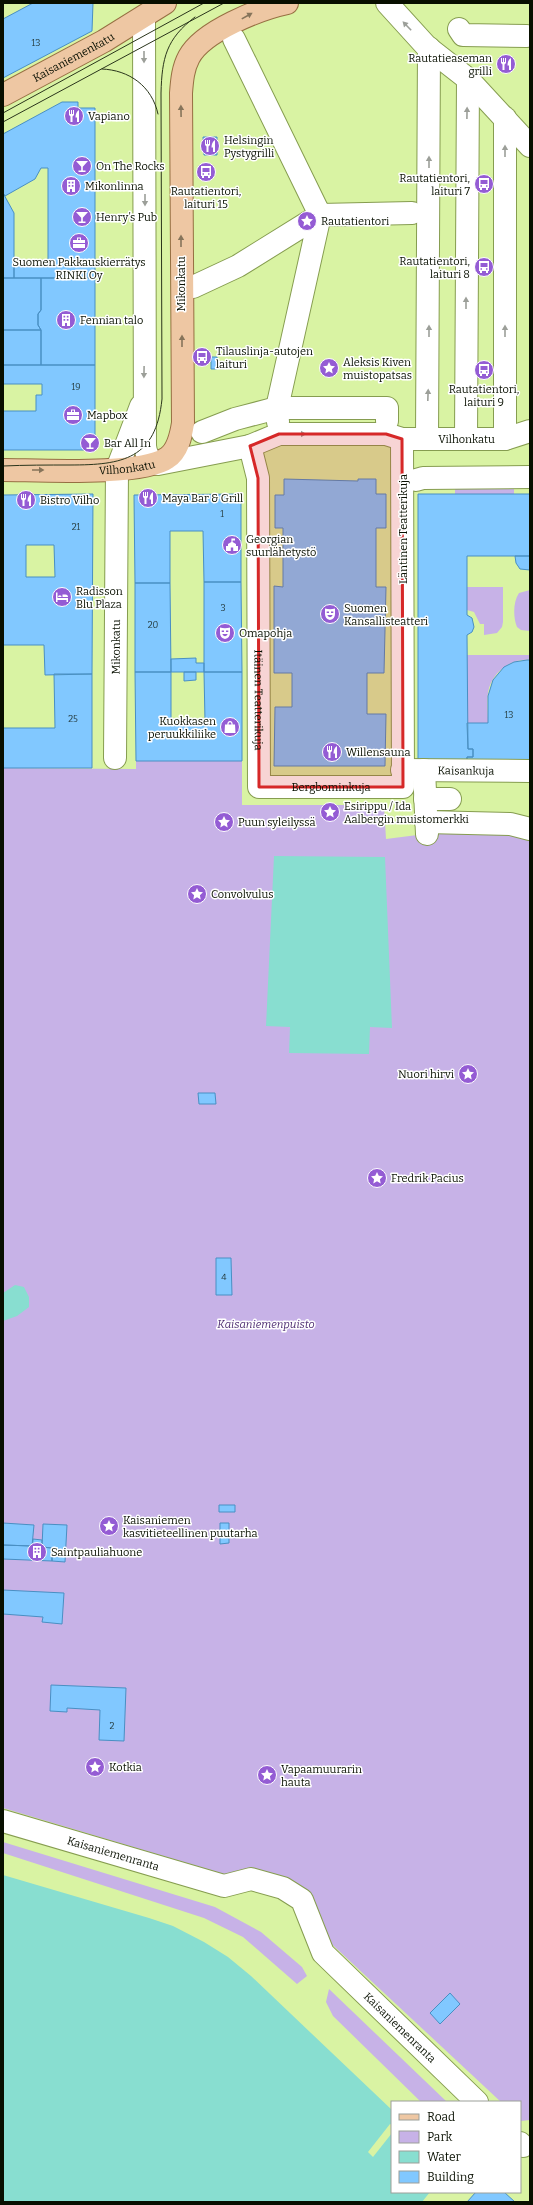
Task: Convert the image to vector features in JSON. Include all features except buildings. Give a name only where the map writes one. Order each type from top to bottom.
[{"type":"main road","name":"Kaisaniemenkatu","points":[[3,95],[144,18],[165,3]]},
{"type":"main road","name":"Mikonkatu","points":[[158,464],[169,457],[175,450],[179,441],[183,423],[181,93],[183,72],[193,51],[199,43],[253,13],[287,3]]},
{"type":"main road","name":"Vilhonkatu","points":[[3,470],[117,469],[158,464]]},
{"type":"street","points":[[386,3],[429,48],[468,79],[530,146]]},
{"type":"street","name":"Mikonkatu","points":[[144,18],[144,398],[146,454],[150,461],[158,464]]},
{"type":"street","points":[[458,29],[463,35],[497,32],[527,36]]},
{"type":"street","points":[[234,39],[320,215],[278,415]]},
{"type":"street","points":[[427,439],[429,48]]},
{"type":"street","points":[[466,439],[468,79]]},
{"type":"street","points":[[505,118],[506,439]]},
{"type":"street","points":[[193,287],[238,266],[320,215],[412,213]]},
{"type":"street","name":"Mikonkatu","points":[[115,758],[114,710],[117,469],[121,454],[144,398]]},
{"type":"street","points":[[202,432],[236,419],[278,415],[387,408],[387,420]]},
{"type":"street","name":"Vilhonkatu","points":[[158,464],[250,446],[279,434],[386,434],[402,439],[506,439],[530,431]]},
{"type":"street","name":"Läntinen Teatterikuja","points":[[402,439],[403,778]]},
{"type":"street","name":"Itäinen Teatterikuja","points":[[250,446],[258,478],[259,787]]},
{"type":"street","points":[[416,480],[528,478]]},
{"type":"street","points":[[424,770],[426,828],[495,823],[530,829]]},
{"type":"street","name":"Kaisankuja","points":[[403,778],[424,770],[530,771]]},
{"type":"street","name":"Bergbominkuja","points":[[259,787],[403,778]]},
{"type":"street","points":[[425,799],[450,799]]},
{"type":"street","name":"Kaisaniemenranta","points":[[3,1821],[224,1886],[251,1879],[283,1888],[302,1900],[323,1953],[477,2101]]},
{"type":"highlighted area","points":[[279,434],[386,434],[402,439],[403,787],[259,787],[258,478],[250,446]]},
{"type":"green space","points":[[455,481],[514,481],[514,494],[455,494]]},
{"type":"green space","points":[[467,587],[503,587],[503,622],[502,627],[497,633],[484,635],[484,624],[480,624],[474,612],[467,610]]},
{"type":"green space","points":[[530,590],[530,631],[521,630],[517,627],[515,619],[514,610],[516,601],[519,593]]},
{"type":"green space","points":[[467,655],[530,655],[530,660],[510,663],[499,671],[491,682],[487,706],[488,723],[467,723]]},
{"type":"green space","name":"Kaisaniemenpuisto","points":[[136,761],[242,761],[242,805],[384,805],[386,839],[449,831],[530,836],[530,2120],[521,2121],[521,2101],[500,2101],[293,1908],[276,1897],[260,1888],[233,1877],[3,1808],[3,768],[136,769]]},
{"type":"green space","points":[[3,1842],[215,1907],[261,1932],[302,1967],[307,1976],[297,1984],[243,1937],[204,1918],[3,1853]]},
{"type":"green space","points":[[329,1989],[446,2101],[420,2101],[333,2016],[326,2002]]},
{"type":"water","points":[[274,856],[385,857],[392,1028],[370,1027],[369,1054],[289,1053],[290,1027],[266,1026]]},
{"type":"water","points":[[15,1285],[24,1287],[29,1297],[29,1307],[17,1316],[3,1321],[3,1293]]},
{"type":"water","points":[[3,1875],[173,1926],[204,1942],[228,1957],[251,1976],[391,2109],[391,2193],[429,2193],[422,2202],[3,2202]]},
{"type":"pier","points":[[391,2124],[391,2134],[373,2157],[368,2152]]},
{"type":"tram line","points":[[3,113],[204,3]]},
{"type":"tram line","points":[[3,122],[224,3]]},
{"type":"tram line","points":[[3,466],[89,465],[121,460],[134,454],[144,446],[153,435],[162,399],[161,93],[163,69],[172,41],[185,25],[195,17]]},
{"type":"tram line","points":[[102,69],[112,70],[130,76],[138,81],[151,95],[158,114]]},
{"type":"place","name":"Rautatieaseman grilli","points":[[506,64]]},
{"type":"place","name":"Vapiano","points":[[74,116]]},
{"type":"place","name":"Helsingin Pystygrilli","points":[[210,146]]},
{"type":"place","name":"On The Rocks","points":[[82,166]]},
{"type":"place","name":"Rautatientori, laituri 15","points":[[206,172]]},
{"type":"place","name":"Rautatientori, laituri 7","points":[[484,184]]},
{"type":"place","name":"Mikonlinna","points":[[71,186]]},
{"type":"place","name":"Henry’s Pub","points":[[82,217]]},
{"type":"place","name":"Rautatientori","points":[[307,221]]},
{"type":"place","name":"Suomen Pakkauskierrätys RINKI Oy","points":[[79,243]]},
{"type":"place","name":"Rautatientori, laituri 8","points":[[484,267]]},
{"type":"place","name":"Fennian talo","points":[[66,320]]},
{"type":"place","name":"Tilauslinja-autojen laituri","points":[[202,357]]},
{"type":"place","name":"Aleksis Kiven muistopatsas","points":[[329,368]]},
{"type":"place","name":"Rautatientori, laituri 9","points":[[484,370]]},
{"type":"place","name":"Mapbox","points":[[73,415]]},
{"type":"place","name":"Bar All In","points":[[90,443]]},
{"type":"place","name":"Maya Bar & Grill","points":[[148,498]]},
{"type":"place","name":"Bistro Vilho","points":[[26,500]]},
{"type":"place","name":"Georgian suurlähetystö","points":[[232,545]]},
{"type":"place","name":"Radisson Blu Plaza","points":[[62,597]]},
{"type":"place","name":"Suomen Kansallisteatteri","points":[[330,614]]},
{"type":"place","name":"Omapohja","points":[[225,633]]},
{"type":"place","name":"Kuokkasen peruukkiliike","points":[[230,727]]},
{"type":"place","name":"Willensauna","points":[[332,752]]},
{"type":"place","name":"Esirippu / Ida Aalbergin muistomerkki","points":[[330,812]]},
{"type":"place","name":"Puun syleilyssä","points":[[224,822]]},
{"type":"place","name":"Convolvulus","points":[[197,894]]},
{"type":"place","name":"Nuori hirvi","points":[[468,1074]]},
{"type":"place","name":"Fredrik Pacius","points":[[377,1178]]},
{"type":"place","name":"Kaisaniemen kasvitieteellinen puutarha","points":[[109,1526]]},
{"type":"place","name":"Saintpauliahuone","points":[[37,1552]]},
{"type":"place","name":"Kotkia","points":[[95,1767]]},
{"type":"place","name":"Vapaamuurarin hauta","points":[[267,1775]]}]
